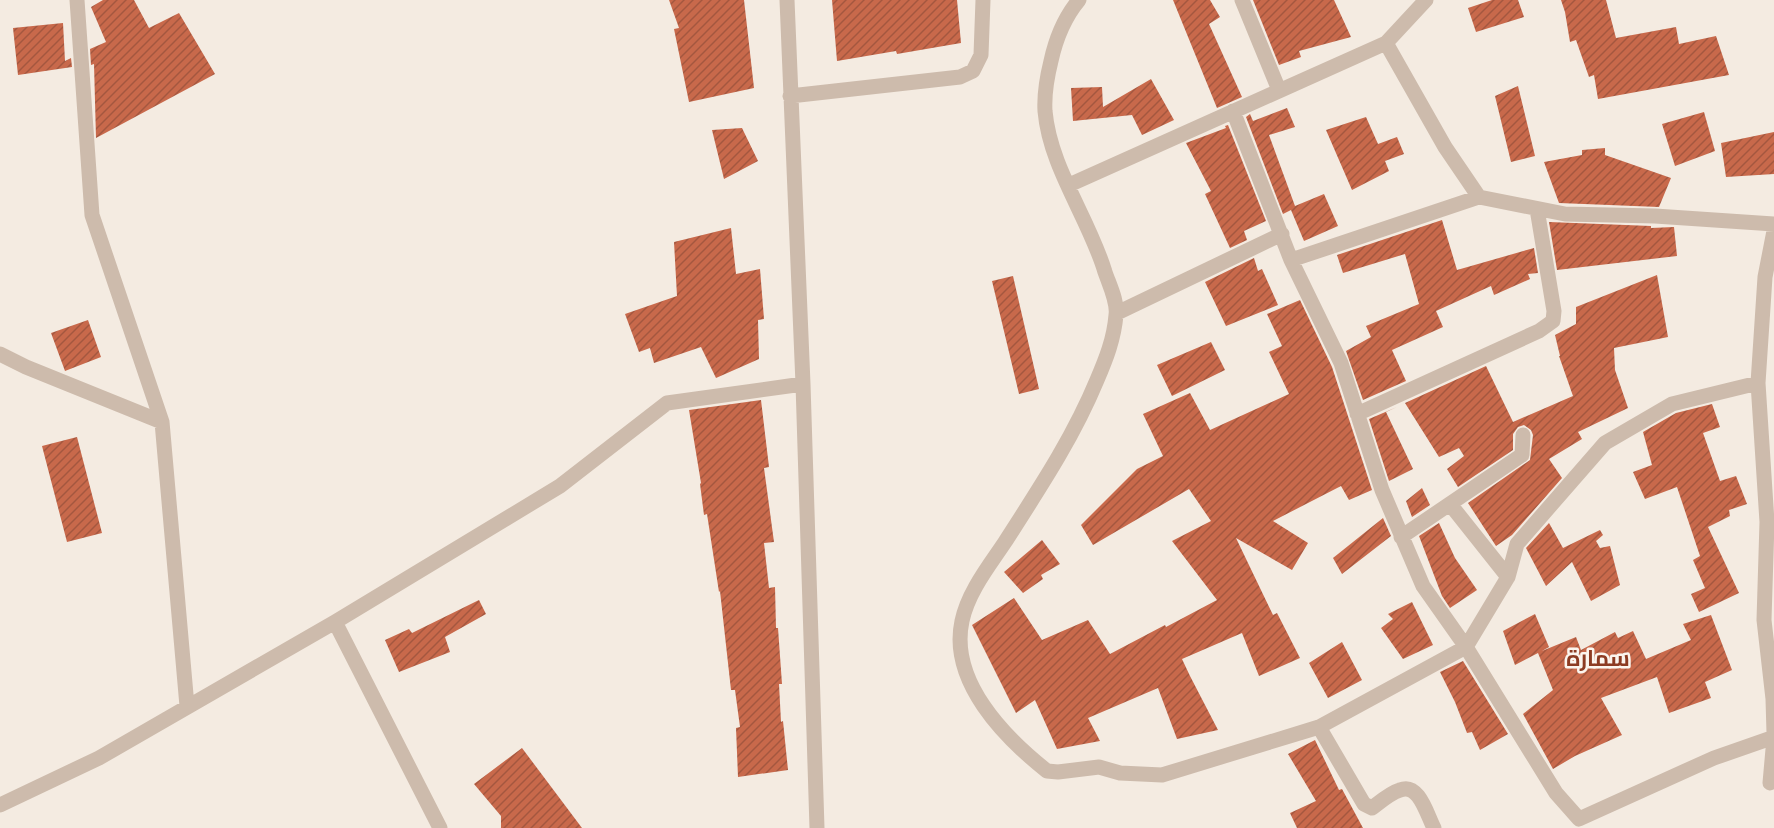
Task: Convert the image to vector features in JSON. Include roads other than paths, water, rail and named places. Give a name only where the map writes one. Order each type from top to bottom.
[{"type":"street","points":[[77,0],[92,216],[162,422],[187,706]]},
{"type":"street","points":[[787,0],[803,384],[817,828]]},
{"type":"street","points":[[790,96],[960,77],[973,71],[981,55],[983,0]]},
{"type":"street","points":[[1079,0],[1057,36],[1048,73],[1045,94],[1049,128],[1069,185],[1101,258],[1117,313],[1110,349],[1081,419],[1037,493],[976,585],[961,622],[960,640],[966,673],[972,688],[996,723],[1047,771],[1058,772],[1099,767],[1120,773],[1162,775],[1319,727],[1466,647],[1508,577],[1517,544],[1605,443],[1672,404],[1758,383]]},
{"type":"street","points":[[1242,0],[1279,90]]},
{"type":"street","points":[[1069,185],[1386,43],[1426,0]]},
{"type":"street","points":[[1386,43],[1444,147],[1479,197]]},
{"type":"street","points":[[1233,111],[1291,260],[1341,363],[1382,490],[1423,586],[1466,647],[1556,793],[1581,824]]},
{"type":"street","points":[[1291,260],[1479,197],[1565,214],[1655,216],[1774,224]]},
{"type":"street","points":[[1357,414],[1539,331],[1552,321],[1554,310],[1537,208]]},
{"type":"street","points":[[1770,783],[1774,736],[1773,698],[1764,620],[1767,522],[1758,383],[1766,277],[1774,231]]},
{"type":"street","points":[[1117,313],[1282,234]]},
{"type":"street","points":[[0,354],[26,367],[162,422]]},
{"type":"street","points":[[0,805],[99,758],[334,622],[560,486],[667,403],[803,384]]},
{"type":"street","points":[[1401,537],[1522,455],[1523,435]]},
{"type":"street","points":[[1450,504],[1508,577]]},
{"type":"street","points":[[334,622],[440,828]]},
{"type":"street","points":[[1319,727],[1364,804],[1372,808],[1401,789],[1410,789],[1416,793],[1434,828]]},
{"type":"street","points":[[1565,828],[1581,824],[1714,758],[1774,736]]},
{"type":"district","name":"سمارة","points":[[1598,658]]}]
